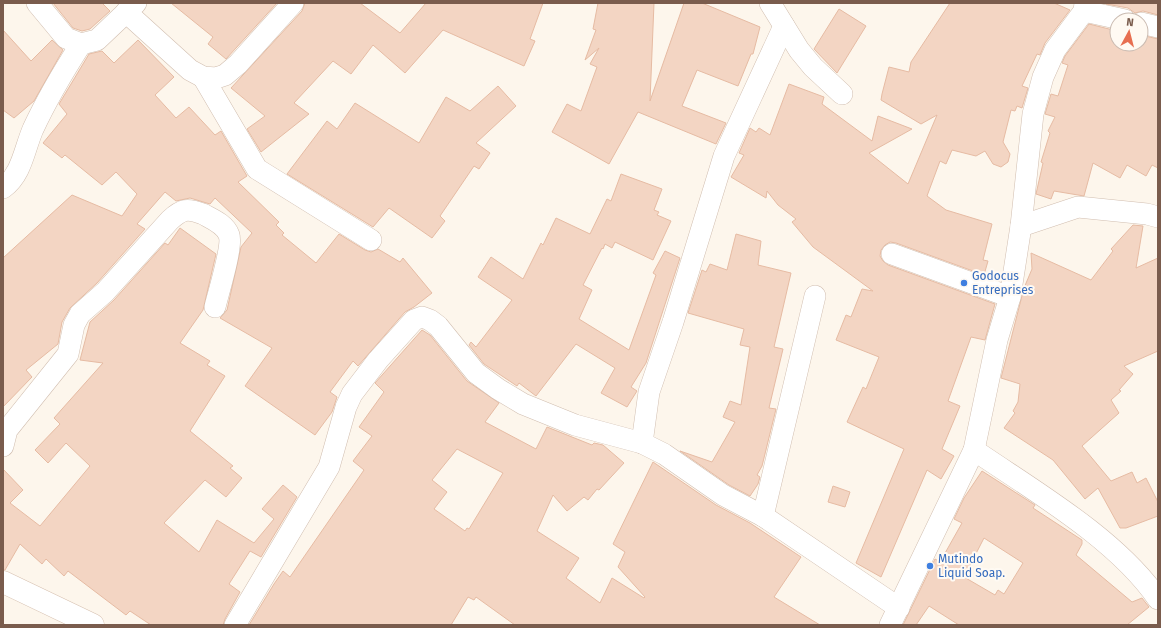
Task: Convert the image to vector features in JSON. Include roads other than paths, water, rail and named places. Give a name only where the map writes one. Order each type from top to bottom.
[{"type":"main road","points":[[3,582],[93,625]]},
{"type":"street","points":[[37,3],[66,38],[81,44],[97,40],[131,8],[190,70],[203,77],[216,78],[225,75],[238,64],[293,3]]},
{"type":"street","points":[[770,3],[784,26],[813,67],[842,94]]},
{"type":"street","points":[[235,625],[329,467],[346,407],[352,394],[378,360],[414,320],[422,317],[430,320],[438,326],[476,373],[498,389],[523,404],[575,425],[642,443],[664,454],[723,495],[763,516],[895,617],[974,450],[997,340],[1010,297],[1021,226],[1033,114],[1041,84],[1055,50],[1085,7],[1109,15]]},
{"type":"street","points":[[642,443],[649,392],[673,322],[724,156],[784,26]]},
{"type":"street","points":[[3,188],[17,173],[36,124],[58,80],[81,44]]},
{"type":"street","points":[[203,77],[257,169],[371,240]]},
{"type":"street","points":[[1021,226],[1078,207],[1147,214],[1158,217]]},
{"type":"street","points":[[3,446],[7,430],[68,354],[74,325],[80,314],[105,292],[179,211],[196,211],[217,221],[229,235],[229,248],[215,307]]},
{"type":"street","points":[[892,254],[1010,297]]},
{"type":"street","points":[[763,516],[815,296]]},
{"type":"street","points":[[974,450],[1072,517],[1121,556],[1149,586],[1158,599]]},
{"type":"place","name":"Godocus Entreprises","points":[[964,283]]},
{"type":"place","name":"Mutindo Liquid Soap.","points":[[930,566]]}]
